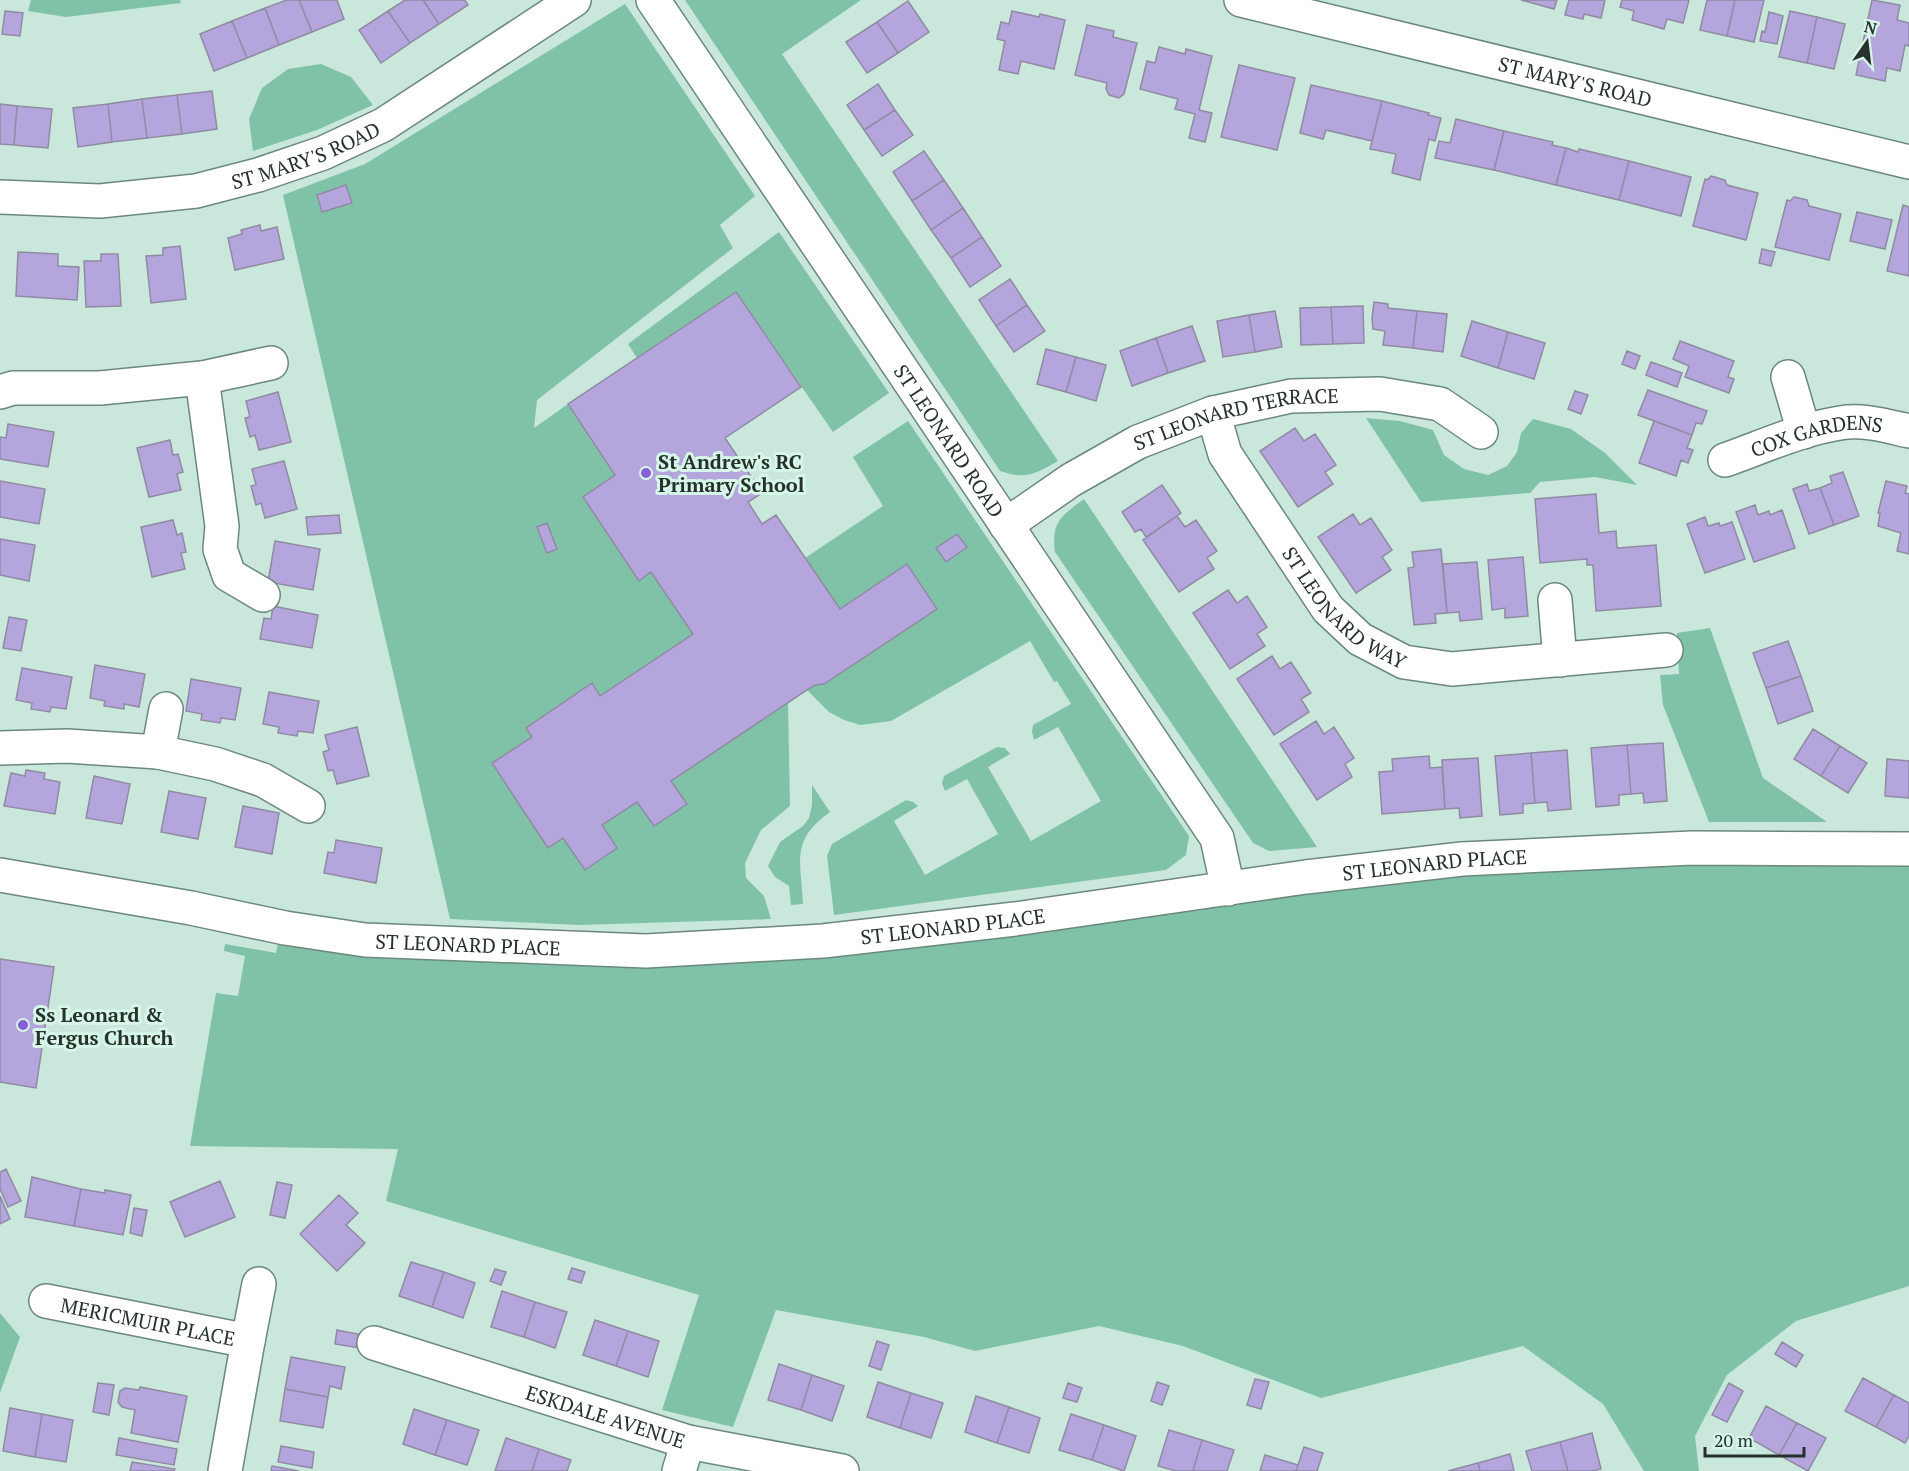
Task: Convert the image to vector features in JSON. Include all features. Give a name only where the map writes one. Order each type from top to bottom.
[{"type":"street","name":"ST MARY'S ROAD","points":[[0,197],[100,201],[196,190],[258,175],[323,153],[383,125],[574,0]]},
{"type":"street","name":"ST LEONARD ROAD","points":[[654,0],[1217,838],[1228,889]]},
{"type":"street","name":"ST MARY'S ROAD","points":[[1241,0],[1909,162]]},
{"type":"street","points":[[0,392],[13,388],[100,388],[202,378],[272,363]]},
{"type":"street","points":[[1788,377],[1804,432]]},
{"type":"street","points":[[202,378],[222,526],[220,549],[229,575],[263,595]]},
{"type":"street","name":"ST LEONARD TERRACE","points":[[1006,525],[1071,480],[1137,442],[1213,413],[1291,396],[1380,394],[1440,404],[1480,432]]},
{"type":"street","name":"ST LEONARD WAY","points":[[1213,413],[1225,454],[1328,609],[1360,639],[1404,662],[1452,669],[1666,650]]},
{"type":"street","name":"COX GARDENS","points":[[1725,460],[1804,432],[1841,422],[1872,423],[1909,431]]},
{"type":"street","points":[[1555,600],[1560,660]]},
{"type":"street","points":[[158,752],[166,709]]},
{"type":"street","points":[[0,748],[67,746],[158,752],[214,764],[263,780],[308,806]]},
{"type":"street","name":"ST LEONARD PLACE","points":[[0,875],[191,908],[285,928],[365,940],[646,951],[823,941],[1015,919],[1306,878],[1462,859],[1692,848],[1909,849]]},
{"type":"street","name":"MERICMUIR PLACE","points":[[225,1471],[259,1284]]},
{"type":"street","name":"MERICMUIR PLACE","points":[[46,1301],[248,1341]]},
{"type":"street","name":"ESKDALE AVENUE","points":[[374,1343],[683,1457],[842,1471]]},
{"type":"green space","points":[[31,0],[180,0],[181,3],[66,17],[28,11]]},
{"type":"green space","points":[[685,0],[861,0],[782,54],[1058,461],[1030,474],[1017,475],[1000,471]]},
{"type":"green space","points":[[625,4],[755,196],[720,225],[733,248],[537,400],[534,428],[568,404],[615,475],[583,497],[640,580],[651,572],[693,634],[600,696],[591,684],[526,728],[532,737],[492,763],[548,847],[563,838],[585,870],[617,848],[602,825],[637,802],[654,826],[686,804],[671,781],[788,703],[790,806],[761,830],[745,863],[746,878],[764,896],[771,919],[580,925],[450,919],[283,195],[365,164]]},
{"type":"green space","points":[[321,64],[351,77],[373,105],[317,130],[253,151],[249,119],[262,88],[288,69]]},
{"type":"green space","points":[[779,232],[889,393],[833,432],[736,292],[637,358],[628,344]]},
{"type":"green space","points":[[1366,418],[1400,421],[1433,430],[1444,455],[1464,469],[1488,475],[1507,466],[1517,452],[1521,433],[1533,419],[1571,429],[1605,453],[1637,485],[1595,477],[1540,482],[1530,493],[1421,502]]},
{"type":"green space","points":[[908,421],[1189,836],[1186,855],[1166,870],[834,915],[827,856],[832,844],[906,800],[918,806],[894,821],[925,875],[998,834],[967,779],[945,791],[942,783],[944,776],[997,747],[1005,748],[1010,754],[988,767],[1031,841],[1101,801],[1058,727],[1034,740],[1033,725],[1071,704],[1057,681],[1054,682],[1030,641],[891,721],[860,725],[844,720],[829,712],[807,690],[815,685],[824,684],[936,608],[840,609],[805,558],[883,506],[853,457]]},
{"type":"green space","points":[[1084,499],[1317,847],[1269,851],[1253,843],[1055,552],[1055,533],[1059,521]]},
{"type":"green space","points":[[1710,628],[1763,778],[1827,822],[1709,822],[1663,705],[1660,675],[1679,674],[1677,633]]},
{"type":"green space","points":[[812,785],[830,812],[817,822],[803,842],[800,863],[803,904],[791,905],[789,886],[775,877],[768,866],[780,842],[803,826],[809,818],[812,805]]},
{"type":"green space","points":[[1770,860],[1909,867],[1909,1286],[1796,1321],[1727,1375],[1695,1436],[1699,1471],[1644,1471],[1603,1404],[1523,1346],[1321,1398],[1183,1346],[1099,1326],[975,1351],[924,1337],[776,1310],[733,1427],[662,1410],[699,1295],[386,1201],[398,1149],[190,1146],[216,993],[238,996],[245,956],[224,951],[225,944],[276,953],[279,937],[420,955],[1309,888],[1464,872]]},
{"type":"green space","points":[[0,1313],[20,1337],[0,1393]]},
{"type":"building","points":[[287,0],[299,0],[312,32],[279,45],[265,8]]},
{"type":"building","points":[[299,0],[337,0],[344,19],[312,32]]},
{"type":"building","points":[[405,0],[423,0],[439,24],[410,43],[388,11]]},
{"type":"building","points":[[423,0],[465,0],[468,5],[439,24]]},
{"type":"building","points":[[1521,0],[1557,0],[1554,9]]},
{"type":"building","points":[[1569,0],[1605,0],[1601,18],[1584,14],[1583,19],[1565,15]]},
{"type":"building","points":[[1622,0],[1689,0],[1683,23],[1667,19],[1664,29],[1632,20],[1634,11],[1620,7]]},
{"type":"building","points":[[1707,0],[1735,0],[1727,36],[1700,30]]},
{"type":"building","points":[[1735,0],[1764,0],[1754,42],[1727,36]]},
{"type":"building","points":[[1872,0],[1900,5],[1897,20],[1909,23],[1909,46],[1905,45],[1900,71],[1887,68],[1885,81],[1856,75]]},
{"type":"building","points":[[908,1],[929,32],[898,53],[877,22]]},
{"type":"building","points":[[265,8],[279,45],[247,58],[232,21]]},
{"type":"building","points":[[5,11],[23,13],[20,36],[2,34]]},
{"type":"building","points":[[388,11],[410,43],[381,63],[359,30]]},
{"type":"building","points":[[1012,11],[1065,20],[1054,69],[1021,61],[1018,74],[999,70],[1005,41],[997,39],[1001,22],[1009,24]]},
{"type":"building","points":[[1790,11],[1817,17],[1807,63],[1779,57]]},
{"type":"building","points":[[1769,12],[1783,16],[1777,44],[1760,41],[1762,31],[1765,32]]},
{"type":"building","points":[[1817,17],[1845,24],[1834,69],[1807,63]]},
{"type":"building","points":[[232,21],[247,58],[214,71],[200,34]]},
{"type":"building","points":[[877,22],[898,53],[867,73],[846,42]]},
{"type":"building","points":[[1087,25],[1114,31],[1113,37],[1137,43],[1124,94],[1119,98],[1109,95],[1106,89],[1107,83],[1075,75]]},
{"type":"building","points":[[1159,47],[1185,54],[1186,49],[1212,56],[1199,110],[1212,113],[1205,142],[1189,138],[1195,114],[1175,109],[1178,99],[1140,89],[1147,61],[1155,63]]},
{"type":"building","points":[[1239,65],[1295,78],[1277,150],[1221,137]]},
{"type":"building","points":[[878,84],[895,110],[864,130],[847,105]]},
{"type":"building","points":[[1311,85],[1382,101],[1372,141],[1326,130],[1323,139],[1300,133]]},
{"type":"building","points":[[212,91],[217,129],[182,134],[177,95]]},
{"type":"building","points":[[177,95],[182,134],[147,138],[142,99]]},
{"type":"building","points":[[142,99],[147,138],[112,142],[108,104]]},
{"type":"building","points":[[1382,101],[1441,118],[1435,141],[1429,139],[1420,180],[1392,173],[1396,154],[1370,149]]},
{"type":"building","points":[[0,104],[17,106],[14,145],[0,144]]},
{"type":"building","points":[[108,104],[112,142],[78,147],[73,108]]},
{"type":"building","points":[[17,106],[52,109],[48,148],[14,145]]},
{"type":"building","points":[[895,110],[913,135],[882,156],[864,130]]},
{"type":"building","points":[[1456,119],[1504,131],[1494,170],[1435,158],[1439,141],[1450,143]]},
{"type":"building","points":[[1504,131],[1553,142],[1552,145],[1566,148],[1556,185],[1494,170]]},
{"type":"building","points":[[1566,148],[1629,161],[1619,200],[1556,185]]},
{"type":"building","points":[[924,151],[944,180],[912,201],[893,172]]},
{"type":"building","points":[[1629,161],[1691,177],[1681,216],[1619,200]]},
{"type":"building","points":[[1711,176],[1725,180],[1727,185],[1758,193],[1746,240],[1693,226],[1705,179]]},
{"type":"building","points":[[944,180],[963,208],[931,230],[912,201]]},
{"type":"building","points":[[346,185],[352,203],[322,212],[317,195]]},
{"type":"building","points":[[1794,197],[1807,200],[1809,206],[1841,214],[1829,260],[1775,247],[1787,200],[1790,201]]},
{"type":"building","points":[[1903,205],[1909,207],[1909,276],[1887,271]]},
{"type":"building","points":[[963,208],[982,237],[951,258],[931,230]]},
{"type":"building","points":[[1857,212],[1892,220],[1885,249],[1850,241]]},
{"type":"building","points":[[260,225],[261,231],[277,227],[284,259],[235,270],[228,238],[242,234],[241,230]]},
{"type":"building","points":[[982,237],[1001,266],[970,287],[951,258]]},
{"type":"building","points":[[180,246],[186,299],[151,303],[146,256],[163,255],[163,248]]},
{"type":"building","points":[[1762,249],[1775,252],[1771,266],[1759,263]]},
{"type":"building","points":[[18,252],[58,254],[58,266],[79,267],[77,300],[16,296]]},
{"type":"building","points":[[101,254],[118,254],[121,306],[86,307],[84,261],[101,261]]},
{"type":"building","points":[[1010,279],[1027,305],[996,326],[979,300]]},
{"type":"building","points":[[736,292],[801,387],[725,438],[762,493],[748,502],[762,524],[776,515],[840,609],[907,564],[937,609],[824,684],[815,685],[807,690],[671,781],[687,804],[654,826],[637,802],[602,825],[617,848],[585,870],[563,838],[548,848],[492,763],[532,737],[526,728],[592,683],[600,696],[693,634],[651,572],[639,581],[583,497],[615,475],[568,404]]},
{"type":"building","points":[[1374,302],[1388,304],[1388,308],[1417,311],[1413,348],[1383,345],[1385,331],[1373,329]]},
{"type":"building","points":[[1027,305],[1045,331],[1014,352],[996,326]]},
{"type":"building","points":[[1363,306],[1364,343],[1333,344],[1331,307]]},
{"type":"building","points":[[1331,307],[1333,344],[1301,345],[1300,308]]},
{"type":"building","points":[[1275,311],[1282,347],[1255,352],[1249,315]]},
{"type":"building","points":[[1417,311],[1447,314],[1443,352],[1413,348]]},
{"type":"building","points":[[1249,315],[1255,352],[1223,357],[1217,321]]},
{"type":"building","points":[[1472,321],[1508,332],[1498,368],[1461,356]]},
{"type":"building","points":[[1192,326],[1205,361],[1168,373],[1156,338]]},
{"type":"building","points":[[1508,332],[1545,343],[1534,379],[1498,368]]},
{"type":"building","points":[[1156,338],[1168,373],[1132,386],[1120,351]]},
{"type":"building","points":[[1680,341],[1734,361],[1728,377],[1734,379],[1729,393],[1685,377],[1689,366],[1673,359]]},
{"type":"building","points":[[1046,349],[1076,357],[1066,392],[1037,384]]},
{"type":"building","points":[[1627,351],[1640,356],[1635,369],[1622,364]]},
{"type":"building","points":[[1076,357],[1106,365],[1096,401],[1066,392]]},
{"type":"building","points":[[1651,362],[1682,373],[1677,387],[1646,375]]},
{"type":"building","points":[[1648,390],[1707,411],[1702,424],[1696,423],[1692,435],[1638,415]]},
{"type":"building","points":[[1575,391],[1588,395],[1581,414],[1568,409]]},
{"type":"building","points":[[278,392],[291,442],[259,450],[255,435],[250,437],[245,418],[250,417],[246,401]]},
{"type":"building","points":[[1654,421],[1692,435],[1687,448],[1693,450],[1688,463],[1681,460],[1676,476],[1639,463]]},
{"type":"building","points":[[8,424],[54,432],[48,467],[0,459],[0,437],[6,438]]},
{"type":"building","points":[[1295,428],[1304,441],[1315,434],[1336,465],[1325,472],[1333,484],[1298,507],[1260,451]]},
{"type":"building","points":[[170,440],[173,455],[178,454],[183,472],[177,474],[181,490],[149,497],[137,448]]},
{"type":"building","points":[[284,461],[297,509],[265,518],[261,503],[256,505],[251,486],[256,485],[252,469]]},
{"type":"building","points":[[1843,472],[1859,516],[1834,525],[1820,488],[1832,483],[1830,476]]},
{"type":"building","points":[[0,481],[45,489],[39,524],[0,517]]},
{"type":"building","points":[[1886,481],[1907,486],[1905,493],[1909,494],[1909,554],[1897,551],[1901,533],[1878,526],[1880,513],[1878,513]]},
{"type":"building","points":[[1807,484],[1809,491],[1820,488],[1834,525],[1809,534],[1793,489]]},
{"type":"building","points":[[1162,485],[1181,513],[1146,537],[1141,529],[1135,532],[1122,512]]},
{"type":"building","points":[[1596,494],[1599,533],[1616,531],[1617,548],[1656,545],[1661,606],[1596,611],[1593,565],[1587,565],[1587,559],[1540,563],[1535,499]]},
{"type":"building","points":[[1755,505],[1758,515],[1769,511],[1770,515],[1782,510],[1795,548],[1754,562],[1736,512]]},
{"type":"building","points":[[1353,514],[1360,525],[1371,518],[1392,550],[1382,557],[1391,570],[1356,593],[1318,537]]},
{"type":"building","points":[[339,515],[341,533],[308,535],[306,517]]},
{"type":"building","points":[[1177,516],[1185,527],[1196,520],[1217,551],[1207,558],[1214,569],[1179,592],[1143,540]]},
{"type":"building","points":[[1705,517],[1708,526],[1719,523],[1720,526],[1732,522],[1745,559],[1705,573],[1687,524]]},
{"type":"building","points":[[173,520],[177,535],[182,533],[186,552],[181,553],[185,569],[152,577],[141,527]]},
{"type":"building","points":[[547,523],[557,549],[547,553],[537,527]]},
{"type":"building","points":[[957,534],[967,547],[946,562],[936,548]]},
{"type":"building","points":[[0,539],[35,545],[29,581],[0,575]]},
{"type":"building","points":[[275,541],[320,549],[313,590],[268,582]]},
{"type":"building","points":[[1441,549],[1447,613],[1435,614],[1436,623],[1414,625],[1408,568],[1414,567],[1412,552]]},
{"type":"building","points":[[1523,557],[1528,616],[1505,618],[1505,608],[1492,610],[1488,560]]},
{"type":"building","points":[[1477,562],[1482,619],[1460,621],[1459,612],[1447,613],[1443,564]]},
{"type":"building","points":[[1228,590],[1237,603],[1247,596],[1267,627],[1257,634],[1265,646],[1230,669],[1193,613]]},
{"type":"building","points":[[273,606],[318,615],[312,648],[260,639],[264,618],[271,619]]},
{"type":"building","points":[[9,617],[27,620],[21,651],[3,648]]},
{"type":"building","points":[[1788,641],[1801,676],[1766,688],[1753,653]]},
{"type":"building","points":[[1272,656],[1280,669],[1291,662],[1311,693],[1301,699],[1309,712],[1274,735],[1237,679]]},
{"type":"building","points":[[95,665],[145,674],[139,707],[124,704],[124,709],[104,706],[105,701],[90,698]]},
{"type":"building","points":[[22,668],[72,677],[66,709],[51,707],[50,712],[31,709],[32,703],[16,700]]},
{"type":"building","points":[[1801,676],[1813,711],[1778,724],[1766,688]]},
{"type":"building","points":[[191,679],[241,688],[235,720],[221,718],[220,723],[201,720],[202,714],[186,711]]},
{"type":"building","points":[[269,692],[319,701],[313,733],[298,731],[297,736],[278,733],[279,727],[263,724]]},
{"type":"building","points":[[1316,721],[1324,734],[1334,727],[1354,758],[1345,764],[1352,777],[1317,800],[1280,744]]},
{"type":"building","points":[[357,727],[369,776],[337,784],[333,770],[328,771],[323,752],[329,750],[325,735]]},
{"type":"building","points":[[1813,729],[1840,746],[1821,776],[1794,759]]},
{"type":"building","points":[[1663,743],[1667,801],[1644,803],[1643,793],[1631,794],[1627,745]]},
{"type":"building","points":[[1627,745],[1631,794],[1619,795],[1619,805],[1596,807],[1591,748]]},
{"type":"building","points":[[1840,746],[1867,763],[1848,793],[1821,776]]},
{"type":"building","points":[[1567,750],[1571,809],[1548,811],[1547,802],[1535,803],[1531,753]]},
{"type":"building","points":[[1531,753],[1535,803],[1523,804],[1523,813],[1500,815],[1495,756]]},
{"type":"building","points":[[1429,756],[1430,768],[1442,767],[1445,809],[1382,814],[1379,772],[1393,771],[1392,759]]},
{"type":"building","points":[[1478,758],[1482,816],[1460,818],[1459,808],[1445,809],[1442,760]]},
{"type":"building","points":[[1887,759],[1909,761],[1909,798],[1885,796]]},
{"type":"building","points":[[26,770],[45,773],[44,779],[60,782],[55,814],[4,806],[11,773],[25,776]]},
{"type":"building","points":[[94,776],[130,784],[122,824],[86,818]]},
{"type":"building","points":[[169,791],[206,798],[198,839],[161,832]]},
{"type":"building","points":[[243,806],[279,813],[272,854],[235,847]]},
{"type":"building","points":[[336,840],[382,848],[376,883],[324,873],[328,852],[334,853]]},
{"type":"building","name":"Ss Leonard & Fergus Church","points":[[0,959],[54,967],[36,1088],[0,1082]]},
{"type":"building","points":[[6,1169],[21,1201],[8,1207],[0,1189],[0,1172]]},
{"type":"building","points":[[32,1177],[81,1189],[74,1226],[25,1217]]},
{"type":"building","points":[[220,1181],[235,1217],[185,1237],[170,1202]]},
{"type":"building","points":[[277,1182],[292,1185],[285,1218],[270,1215]]},
{"type":"building","points":[[81,1189],[105,1193],[105,1190],[131,1195],[123,1235],[74,1226]]},
{"type":"building","points":[[339,1195],[358,1213],[346,1225],[365,1243],[337,1271],[300,1234]]},
{"type":"building","points":[[0,1196],[10,1219],[0,1224]]},
{"type":"building","points":[[134,1208],[147,1210],[142,1236],[130,1233]]},
{"type":"building","points":[[411,1262],[444,1272],[432,1307],[399,1296]]},
{"type":"building","points":[[572,1268],[585,1272],[581,1283],[568,1279]]},
{"type":"building","points":[[495,1269],[506,1272],[501,1285],[490,1281]]},
{"type":"building","points":[[444,1272],[475,1283],[463,1318],[432,1307]]},
{"type":"building","points":[[502,1291],[535,1302],[524,1337],[491,1327]]},
{"type":"building","points":[[535,1302],[567,1312],[555,1348],[524,1337]]},
{"type":"building","points":[[595,1320],[628,1331],[616,1366],[583,1355]]},
{"type":"building","points":[[337,1330],[368,1336],[365,1349],[335,1344]]},
{"type":"building","points":[[628,1331],[659,1341],[648,1377],[616,1366]]},
{"type":"building","points":[[877,1341],[889,1345],[881,1370],[869,1366]]},
{"type":"building","points":[[1782,1342],[1803,1355],[1796,1367],[1775,1354]]},
{"type":"building","points":[[291,1357],[345,1367],[341,1389],[330,1386],[328,1397],[285,1389]]},
{"type":"building","points":[[779,1364],[812,1375],[801,1410],[768,1400]]},
{"type":"building","points":[[812,1375],[844,1386],[832,1421],[801,1410]]},
{"type":"building","points":[[1863,1378],[1894,1395],[1876,1427],[1845,1411]]},
{"type":"building","points":[[1255,1379],[1269,1382],[1261,1409],[1247,1405]]},
{"type":"building","points":[[878,1382],[911,1393],[900,1428],[867,1417]]},
{"type":"building","points":[[1157,1382],[1169,1386],[1162,1405],[1151,1401]]},
{"type":"building","points":[[98,1383],[114,1385],[109,1415],[93,1412]]},
{"type":"building","points":[[1068,1383],[1082,1388],[1077,1402],[1063,1398]]},
{"type":"building","points":[[1729,1383],[1743,1391],[1727,1422],[1712,1415]]},
{"type":"building","points":[[140,1387],[187,1396],[178,1442],[131,1433],[135,1410],[122,1407],[118,1402],[120,1391],[125,1388],[139,1390]]},
{"type":"building","points":[[285,1389],[328,1397],[323,1428],[280,1421]]},
{"type":"building","points":[[911,1393],[943,1403],[931,1438],[900,1428]]},
{"type":"building","points":[[1894,1395],[1909,1403],[1909,1436],[1905,1443],[1876,1427]]},
{"type":"building","points":[[976,1396],[1009,1407],[997,1443],[965,1432]]},
{"type":"building","points":[[1766,1406],[1797,1423],[1779,1455],[1749,1438]]},
{"type":"building","points":[[1009,1407],[1040,1418],[1029,1453],[997,1443]]},
{"type":"building","points":[[10,1408],[42,1414],[35,1457],[3,1451]]},
{"type":"building","points":[[414,1409],[447,1420],[435,1455],[403,1444]]},
{"type":"building","points":[[42,1414],[73,1420],[66,1462],[35,1457]]},
{"type":"building","points":[[1071,1414],[1104,1425],[1092,1460],[1059,1450]]},
{"type":"building","points":[[447,1420],[479,1430],[467,1465],[435,1455]]},
{"type":"building","points":[[1797,1423],[1826,1438],[1808,1471],[1779,1455]]},
{"type":"building","points":[[1104,1425],[1136,1436],[1124,1471],[1092,1460]]},
{"type":"building","points":[[1169,1430],[1202,1440],[1193,1471],[1176,1471],[1158,1466]]},
{"type":"building","points":[[1592,1433],[1601,1469],[1568,1471],[1560,1442]]},
{"type":"building","points":[[119,1438],[177,1449],[174,1465],[116,1455]]},
{"type":"building","points":[[506,1438],[539,1449],[532,1471],[495,1471]]},
{"type":"building","points":[[1202,1440],[1234,1450],[1227,1471],[1193,1471]]},
{"type":"building","points":[[1560,1442],[1568,1471],[1532,1471],[1526,1451]]},
{"type":"building","points":[[281,1446],[314,1452],[312,1468],[278,1462]]},
{"type":"building","points":[[1304,1447],[1323,1453],[1317,1471],[1296,1471]]},
{"type":"building","points":[[539,1449],[571,1460],[567,1471],[532,1471]]},
{"type":"building","points":[[1510,1454],[1514,1471],[1480,1471],[1478,1463]]},
{"type":"building","points":[[1265,1455],[1298,1465],[1296,1471],[1260,1471]]},
{"type":"building","points":[[132,1462],[175,1469],[174,1471],[130,1471]]},
{"type":"building","points":[[1478,1463],[1480,1471],[1448,1471]]},
{"type":"building","points":[[272,1466],[299,1471],[271,1471]]},
{"type":"place","name":"St Andrew's RC Primary School","points":[[646,473]]},
{"type":"place","name":"Ss Leonard & Fergus Church","points":[[23,1025]]}]
